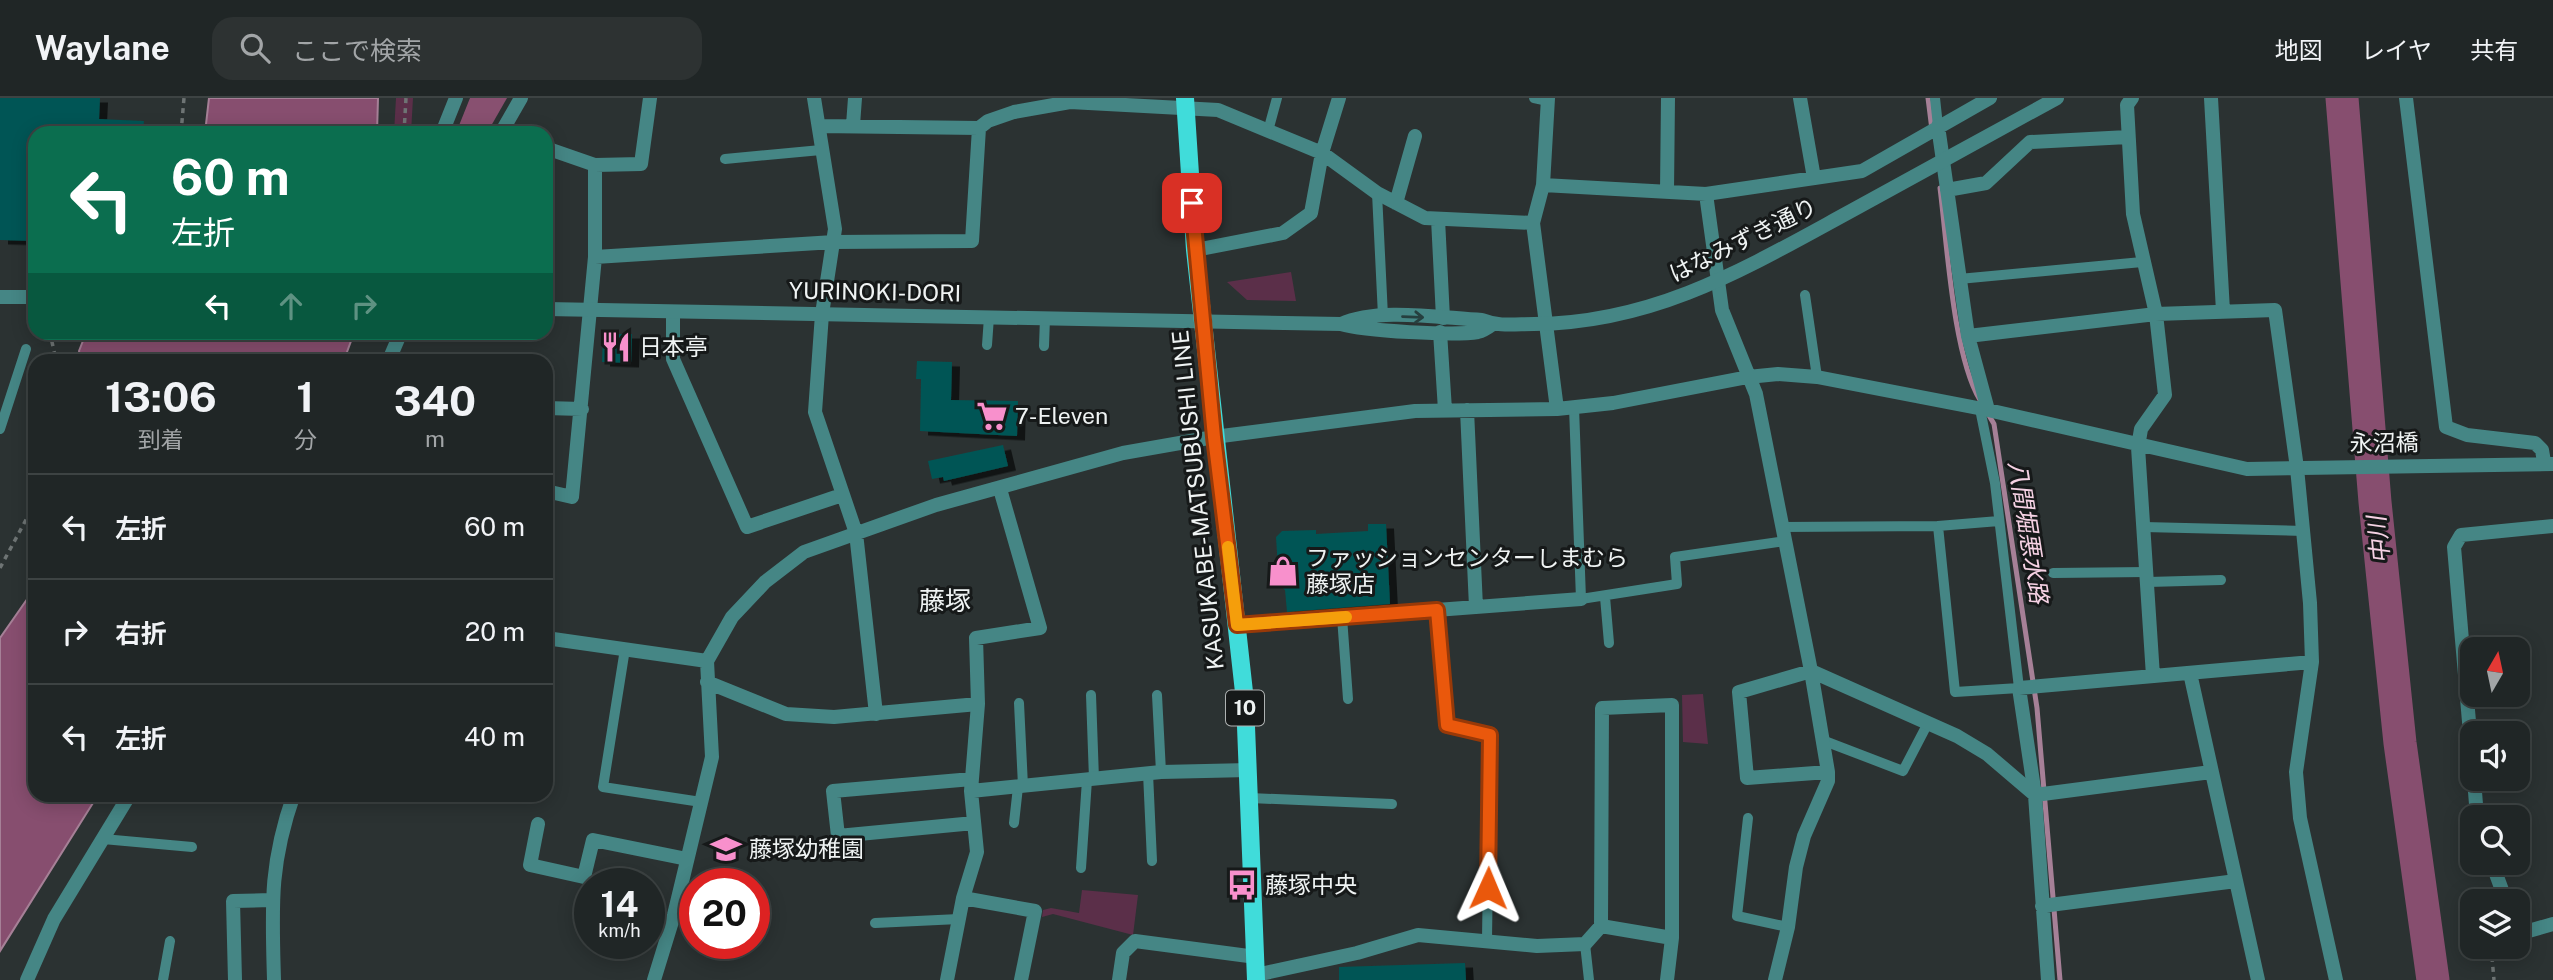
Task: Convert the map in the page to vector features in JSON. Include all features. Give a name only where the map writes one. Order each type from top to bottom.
[{"type":"main road","name":"KASUKABE-MATSUBUSHI LINE","points":[[1185,104],[1195,250],[1237,625],[1249,770],[1256,978]]},
{"type":"street","points":[[445,126],[456,98]]},
{"type":"street","points":[[507,126],[522,98]]},
{"type":"street","points":[[553,150],[595,165],[640,164],[650,98]]},
{"type":"street","points":[[814,98],[834,242],[822,314],[815,412],[856,533],[876,714]]},
{"type":"street","points":[[853,125],[855,98]]},
{"type":"street","points":[[1195,250],[1283,233],[1311,213],[1322,153],[1339,98]]},
{"type":"street","points":[[1667,191],[1668,98]]},
{"type":"street","points":[[1800,98],[1814,178]]},
{"type":"street","points":[[1543,185],[1706,194],[1863,171],[1990,98]]},
{"type":"street","name":"はなみずき通り","points":[[1203,322],[1341,324],[1355,328],[1441,325],[1482,320],[1493,324],[1547,324],[1630,313],[1672,301],[1718,283],[2057,98]]},
{"type":"street","points":[[2132,98],[2127,105],[2133,214],[2156,314],[2165,394],[2141,429],[2138,447],[2153,676]]},
{"type":"street","points":[[2211,98],[2223,312]]},
{"type":"street","points":[[2406,98],[2446,427],[2468,435],[2535,443],[2549,463]]},
{"type":"street","points":[[1543,99],[1543,185],[1533,223],[1558,409]]},
{"type":"street","points":[[819,126],[979,128],[988,121],[1014,112],[1070,102],[1185,104],[1218,110],[1322,153],[1349,169],[1377,193],[1425,218],[1533,223]]},
{"type":"street","points":[[595,257],[834,242],[972,241],[979,128]]},
{"type":"street","points":[[1932,130],[1947,190],[1968,336],[1984,410]]},
{"type":"street","points":[[1396,203],[1415,136]]},
{"type":"street","points":[[1947,190],[1986,183],[2030,142],[2128,137]]},
{"type":"street","points":[[553,493],[572,497],[595,257],[595,165]]},
{"type":"street","points":[[1706,194],[1722,310],[1756,394],[1811,671],[1828,772],[1828,781],[1804,836],[1796,867],[1788,927],[1775,980]]},
{"type":"street","points":[[1438,219],[1445,410]]},
{"type":"street","points":[[0,297],[28,297]]},
{"type":"street","name":"YURINOKI-DORI","points":[[553,309],[1203,322]]},
{"type":"street","points":[[1968,336],[2156,314],[2275,310],[2303,468],[2312,662],[2297,783],[2300,818],[2336,980]]},
{"type":"street","points":[[673,312],[673,359],[747,527],[842,495]]},
{"type":"street","name":"はなみずき通り","points":[[1341,324],[1356,317],[1383,316],[1441,325]]},
{"type":"street","name":"永沼橋","points":[[707,661],[732,617],[765,582],[804,552],[856,533],[936,505],[1000,489],[1067,466],[1123,453],[1214,437],[1415,411],[1558,409],[1612,403],[1748,377],[1817,377],[1984,410],[2138,447],[2247,469],[2549,463]]},
{"type":"street","points":[[553,408],[582,409]]},
{"type":"street","points":[[1467,410],[1475,607]]},
{"type":"street","points":[[947,980],[963,898],[976,852],[971,785],[978,704],[976,638],[1040,628],[1000,489]]},
{"type":"street","points":[[2469,721],[2454,547],[2461,535],[2553,526]]},
{"type":"street","points":[[1237,625],[1581,599]]},
{"type":"street","points":[[553,639],[707,661],[712,757],[654,980]]},
{"type":"street","points":[[2048,980],[2035,795],[2019,688],[2312,662]]},
{"type":"street","points":[[1828,772],[1747,778],[1739,692],[1811,671],[1928,723],[1987,754],[2035,795],[2211,772]]},
{"type":"street","points":[[2190,673],[2258,980]]},
{"type":"street","points":[[706,682],[786,714],[834,717],[978,704]]},
{"type":"street","points":[[1256,978],[1419,935],[1487,939],[1537,946],[1585,944],[1601,926],[1602,708],[1672,705],[1672,938],[1667,980]]},
{"type":"street","points":[[974,823],[838,836],[833,790],[1021,786],[1154,773],[1249,770]]},
{"type":"street","points":[[27,980],[54,919],[125,802]]},
{"type":"street","points":[[274,980],[271,900],[279,836],[291,802]]},
{"type":"street","points":[[538,824],[530,864],[584,877],[593,840],[687,859]]},
{"type":"street","points":[[2042,906],[2236,881]]},
{"type":"street","points":[[963,898],[1035,911],[1021,980]]},
{"type":"street","points":[[235,980],[233,901],[271,900]]},
{"type":"street","points":[[2530,930],[2553,924]]},
{"type":"street","points":[[1601,926],[1672,938]]},
{"type":"street","points":[[1119,980],[1123,953],[1135,941],[1256,957]]},
{"type":"lane","points":[[1268,131],[1277,98]]},
{"type":"lane","points":[[1932,130],[1935,98]]},
{"type":"lane","points":[[726,159],[821,150]]},
{"type":"lane","points":[[1377,193],[1383,316]]},
{"type":"lane","points":[[1959,279],[2142,262]]},
{"type":"lane","points":[[1805,295],[1818,365],[1817,377]]},
{"type":"lane","points":[[987,345],[989,317]]},
{"type":"lane","points":[[1044,346],[1045,318]]},
{"type":"lane","points":[[0,429],[26,349]]},
{"type":"lane","points":[[1574,407],[1581,599],[1677,584],[1675,557],[1783,534],[1999,521]]},
{"type":"lane","points":[[1938,526],[1955,692],[2019,688],[1984,410]]},
{"type":"lane","points":[[2144,527],[2304,531]]},
{"type":"lane","points":[[2053,573],[2221,580]]},
{"type":"lane","points":[[1605,597],[1609,643]]},
{"type":"lane","points":[[1437,610],[1447,725],[1490,735],[1487,939]]},
{"type":"lane","points":[[1342,617],[1348,699]]},
{"type":"lane","points":[[625,649],[603,787],[701,802]]},
{"type":"lane","points":[[1081,867],[1090,779],[1091,695]]},
{"type":"lane","points":[[1152,861],[1157,695]]},
{"type":"lane","points":[[1014,823],[1021,786],[1019,703]]},
{"type":"lane","points":[[1822,740],[1903,771],[1928,723]]},
{"type":"lane","points":[[1250,798],[1392,804]]},
{"type":"lane","points":[[1748,818],[1737,916],[1788,927]]},
{"type":"lane","points":[[103,839],[192,847]]},
{"type":"lane","points":[[875,923],[959,919]]},
{"type":"lane","points":[[163,980],[170,941]]},
{"type":"lane","points":[[1585,944],[1589,980]]},
{"type":"path","points":[[182,126],[184,98]]},
{"type":"path","points":[[404,126],[406,98]]},
{"type":"path","points":[[0,568],[28,516]]},
{"type":"path","points":[[2492,959],[2494,980]]},
{"type":"shaded area","points":[[209,98],[378,98],[377,126],[206,126]]},
{"type":"shaded area","points":[[396,98],[413,98],[411,126],[394,126]]},
{"type":"shaded area","points":[[470,98],[507,98],[491,126],[459,126]]},
{"type":"shaded area","points":[[1291,272],[1296,301],[1247,300],[1227,282]]},
{"type":"shaded area","points":[[83,340],[351,340],[346,354],[80,354]]},
{"type":"shaded area","points":[[28,598],[28,802],[94,802],[0,951],[0,638]]},
{"type":"shaded area","points":[[1703,694],[1708,744],[1683,742],[1682,695]]},
{"type":"shaded area","points":[[1082,890],[1138,895],[1133,935],[1053,914],[1042,917],[1043,910],[1051,908],[1079,913]]},
{"type":"building","points":[[0,98],[100,98],[99,119],[144,121],[144,126],[28,126],[28,241],[0,240]]},
{"type":"building","points":[[603,334],[632,334],[631,363],[602,362]]},
{"type":"building","points":[[917,361],[952,362],[951,400],[1018,401],[1017,436],[920,431],[921,379],[916,379]]},
{"type":"building","points":[[1003,445],[1008,466],[944,481],[943,477],[932,479],[928,461]]},
{"type":"building","points":[[1368,524],[1386,524],[1390,604],[1287,612],[1285,590],[1279,585],[1276,537],[1282,531],[1316,530],[1316,534],[1368,531]]},
{"type":"building","points":[[1465,963],[1466,980],[1339,980],[1339,967]]},
{"type":"waterway","name":"八間堀悪水路","points":[[1928,98],[1932,130]]},
{"type":"waterway","name":"中川","points":[[2342,98],[2375,502],[2400,743],[2433,980]]},
{"type":"waterway","name":"八間堀悪水路","points":[[1940,188],[1957,328],[1963,356],[1980,400]]},
{"type":"waterway","name":"八間堀悪水路","points":[[1987,412],[1994,424],[2037,708],[2060,980]]},
{"type":"slow traffic","points":[[1228,547],[1237,625],[1346,617]]},
{"type":"place","name":"日本亭","points":[[616,347]]},
{"type":"place","name":"7-Eleven","points":[[992,416]]},
{"type":"place","name":"ファッションセンターしまむら 藤塚店","points":[[1283,571]]},
{"type":"place","name":"藤塚幼稚園","points":[[726,849]]},
{"type":"place","name":"藤塚中央","points":[[1242,885]]},
{"type":"district","name":"藤塚","points":[[945,601]]},
{"type":"route","points":[[1192,203],[1214,437],[1237,625],[1437,610],[1447,725],[1490,735],[1488,888]]}]
